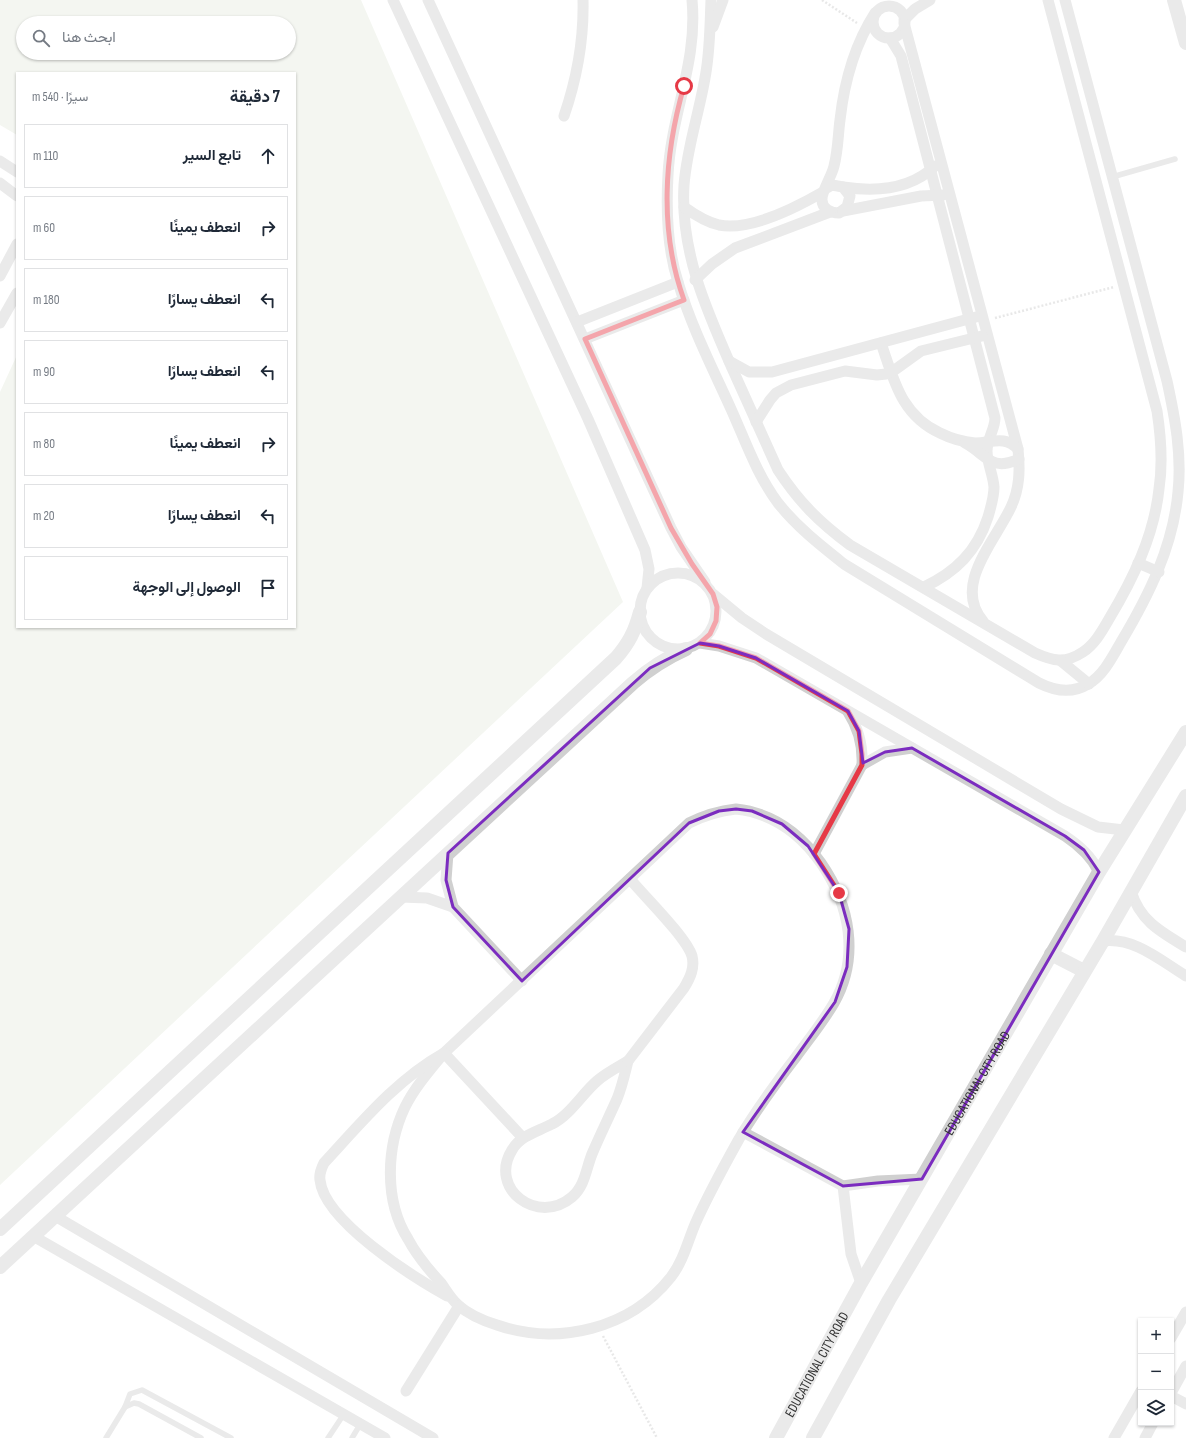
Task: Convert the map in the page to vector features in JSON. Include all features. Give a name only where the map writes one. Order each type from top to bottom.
[{"type":"street","points":[[0,1229],[616,658],[633,634],[640,612],[642,598],[647,588],[649,578],[648,564],[642,542],[584,412],[392,0]]},
{"type":"street","points":[[0,1267],[650,668],[667,657],[700,643],[710,634],[716,621],[717,607],[713,594],[681,547],[671,528],[428,0]]},
{"type":"street","points":[[564,116],[574,84],[581,52],[584,19],[583,0]]},
{"type":"street","points":[[692,0],[693,36],[690,61],[673,131],[668,174],[668,218],[673,261],[678,282],[696,330],[768,487],[789,516],[816,542],[844,564],[1049,688],[1069,691],[1089,684],[1105,668],[1159,572],[1174,521],[1180,465],[1178,437],[1167,381],[1065,0]]},
{"type":"street","points":[[711,0],[710,37],[706,73],[687,160],[684,207],[687,244],[696,280],[712,324],[778,470],[792,491],[808,510],[826,527],[850,545],[1035,653],[1050,660],[1061,660],[1084,652],[1093,644],[1113,612],[1138,563],[1154,516],[1159,490],[1161,437],[1157,411],[1048,0]]},
{"type":"street","points":[[710,37],[723,0]]},
{"type":"street","points":[[830,212],[823,206],[822,201],[824,190],[835,165],[840,119],[847,81],[866,29],[880,10],[896,0]]},
{"type":"street","points":[[930,0],[915,9],[904,21],[900,33],[890,38],[880,36],[874,28],[873,23],[880,10],[890,6],[902,13],[904,21],[941,160],[951,196],[983,318],[988,334],[1019,454],[1019,481],[1011,507],[985,554],[973,580],[972,593],[974,606],[985,623]]},
{"type":"street","points":[[1174,0],[1186,43]]},
{"type":"street","points":[[890,38],[901,56],[995,414],[995,423],[988,442],[988,461],[992,473],[994,494],[983,532],[965,559],[953,570],[924,587]]},
{"type":"street","points":[[684,207],[707,221],[733,226],[783,212],[832,185],[880,190],[897,186],[914,180],[930,170],[941,160]]},
{"type":"street","points":[[0,161],[16,171]]},
{"type":"street","points":[[0,183],[16,195]]},
{"type":"street","points":[[843,187],[847,191],[850,202],[843,210]]},
{"type":"street","points":[[696,280],[712,264],[735,248],[830,212],[839,212],[843,210],[937,195],[951,196]]},
{"type":"street","points":[[1107,225],[1124,221]]},
{"type":"street","points":[[0,276],[16,246]]},
{"type":"street","points":[[577,322],[678,282]]},
{"type":"street","points":[[0,323],[16,295]]},
{"type":"street","points":[[585,339],[684,300]]},
{"type":"street","points":[[729,360],[742,369],[764,373],[971,319],[983,318]]},
{"type":"street","points":[[696,330],[712,324]]},
{"type":"street","points":[[756,422],[764,408],[773,397],[791,385],[845,371],[877,375],[891,372],[921,351],[946,343],[988,334]]},
{"type":"street","points":[[881,343],[891,372],[905,404],[919,420],[946,436],[961,441],[975,443],[997,440],[1006,441],[1019,454]]},
{"type":"street","points":[[961,441],[988,461],[1000,465],[1019,454]]},
{"type":"street","points":[[816,542],[826,527]]},
{"type":"street","points":[[1138,563],[1159,572]]},
{"type":"street","points":[[647,588],[659,577],[670,573],[681,572],[693,574],[705,582]]},
{"type":"street","points":[[713,594],[742,618],[766,634],[1061,809],[1098,827],[1124,830]]},
{"type":"street","points":[[640,612],[643,626],[650,637],[660,645],[674,649],[686,649]]},
{"type":"street","points":[[700,643],[726,647],[756,658],[1065,836],[1084,850],[1094,862],[1099,872]]},
{"type":"street","points":[[1061,660],[1089,684]]},
{"type":"street","points":[[814,854],[862,765],[859,731],[848,711]]},
{"type":"street","name":"EDUCATIONAL CITY ROAD","points":[[776,1438],[861,1283],[1051,954],[1124,830],[1186,732]]},
{"type":"street","points":[[862,765],[885,752],[912,748]]},
{"type":"street","points":[[813,1438],[889,1300],[1103,941],[1186,796]]},
{"type":"street","points":[[444,1053],[423,1065],[406,1078],[324,1163],[320,1172],[320,1181],[323,1194],[346,1225],[404,1269],[427,1285],[484,1321],[519,1331],[540,1334],[570,1333],[598,1327],[633,1311],[663,1287],[673,1274],[685,1252],[694,1225],[719,1174],[743,1132],[835,1002],[847,967],[849,948],[845,911],[833,882],[814,854],[796,835],[768,816],[752,811],[736,809],[719,811],[703,816],[689,823],[444,1053],[422,1080],[405,1107],[395,1137],[390,1169],[392,1201],[402,1231],[419,1259],[456,1303]]},
{"type":"street","points":[[448,853],[446,880],[453,907]]},
{"type":"street","points":[[628,1061],[618,1097],[592,1154],[582,1184],[568,1200],[554,1207],[539,1208],[523,1202],[512,1190],[508,1182],[506,1165],[512,1150],[523,1138],[553,1124],[598,1080],[628,1061],[684,988],[690,977],[693,967],[692,957],[682,939],[630,879]]},
{"type":"street","points":[[1131,891],[1134,902],[1145,919],[1156,928],[1186,947]]},
{"type":"street","points":[[401,897],[427,898],[453,907],[522,980]]},
{"type":"street","points":[[1103,941],[1122,941],[1136,945],[1186,976]]},
{"type":"street","points":[[1051,954],[1084,972]]},
{"type":"street","points":[[444,1053],[523,1138]]},
{"type":"street","points":[[743,1132],[843,1186],[878,1181],[922,1179]]},
{"type":"street","points":[[843,1186],[851,1254],[861,1283]]},
{"type":"street","points":[[55,1216],[433,1438]]},
{"type":"street","points":[[33,1236],[362,1423],[385,1438]]},
{"type":"street","points":[[406,1391],[456,1303]]},
{"type":"street","points":[[1174,1333],[1186,1312]]},
{"type":"street","points":[[1172,1390],[1186,1366]]},
{"type":"street","points":[[1116,1437],[1138,1397]]},
{"type":"street","points":[[1174,1398],[1186,1404]]},
{"type":"street","points":[[1145,1438],[1151,1426]]},
{"type":"lane","points":[[1112,177],[1175,159]]},
{"type":"lane","points":[[106,1438],[125,1407],[130,1394],[138,1390],[147,1391],[231,1438]]},
{"type":"lane","points":[[125,1407],[134,1403],[139,1404],[201,1438]]},
{"type":"lane","points":[[328,1438],[344,1413]]},
{"type":"lane","points":[[352,1438],[362,1423]]},
{"type":"path","points":[[822,0],[866,29]]},
{"type":"path","points":[[983,318],[1124,285]]},
{"type":"path","points":[[598,1327],[657,1438]]},
{"type":"highlighted area","points":[[700,643],[719,646],[756,658],[848,711],[859,731],[863,763],[885,752],[912,748],[1065,836],[1084,850],[1099,872],[922,1179],[843,1186],[743,1132],[835,1002],[847,967],[849,929],[839,893],[808,846],[782,824],[752,811],[736,809],[719,811],[689,823],[522,981],[453,907],[449,898],[446,880],[448,853],[650,668]]},
{"type":"shaded area","points":[[0,0],[361,0],[623,602],[0,1185],[0,392],[16,357],[16,628],[296,628],[296,72],[16,72],[16,134],[0,125]]},
{"type":"route","points":[[684,86],[673,131],[667,196],[673,261],[684,300],[585,339],[671,528],[681,547],[713,594],[717,607],[716,621],[710,634],[700,643],[739,651],[756,658],[848,711],[859,731],[862,765],[814,854],[830,876],[839,893]]}]
